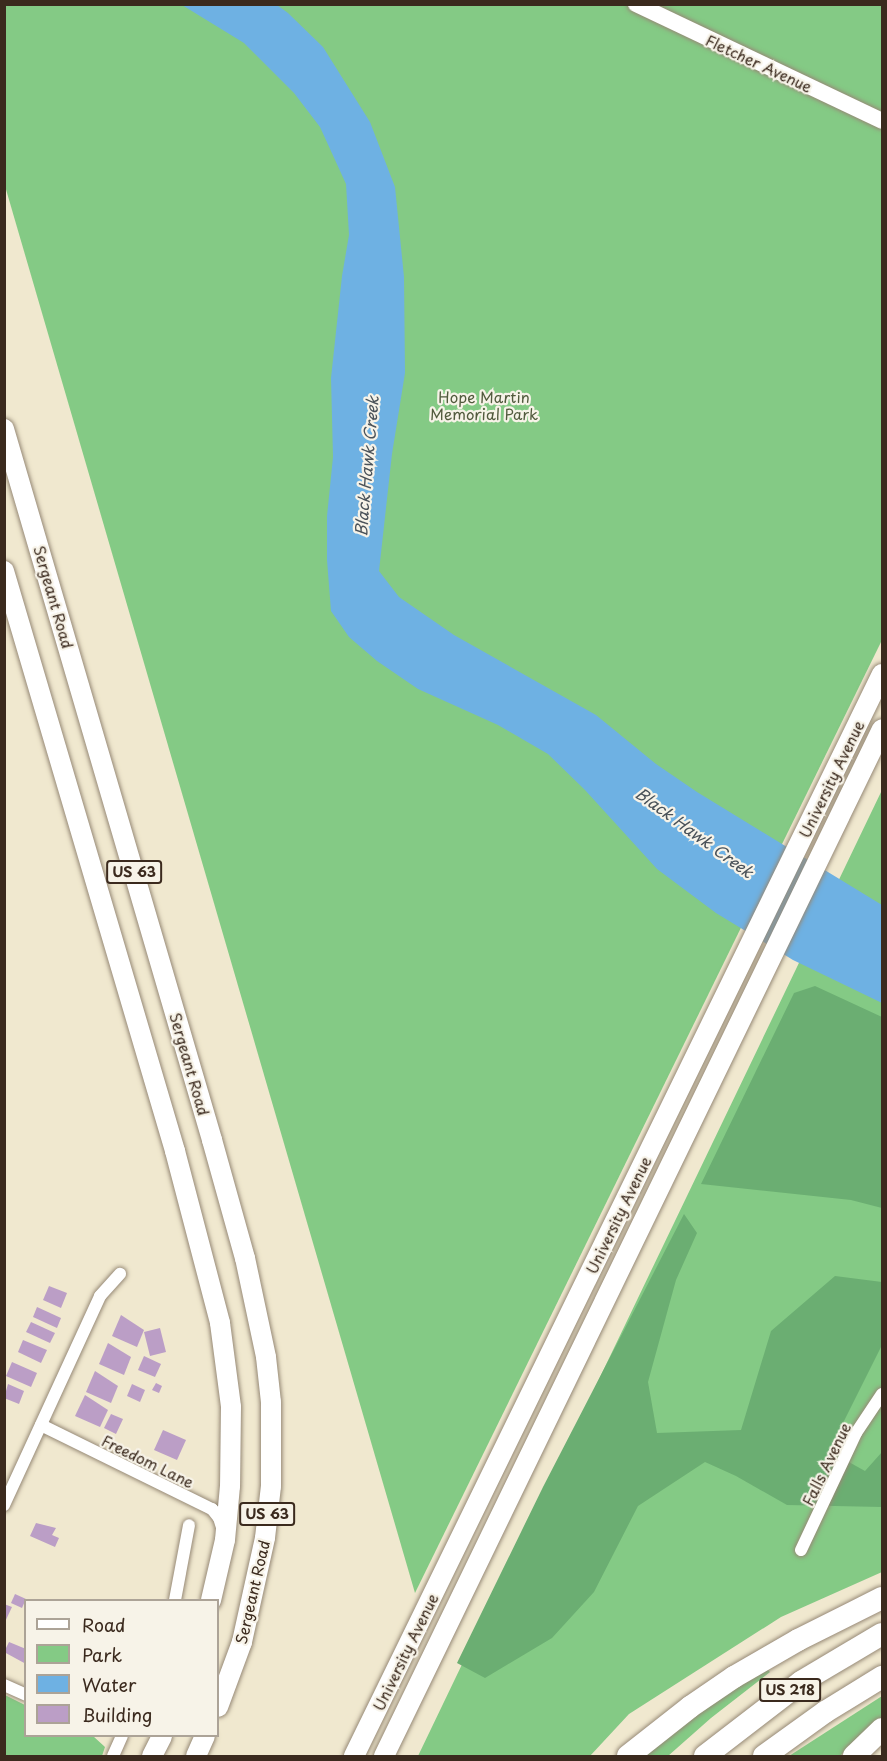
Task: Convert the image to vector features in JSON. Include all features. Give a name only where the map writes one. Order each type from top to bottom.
[{"type":"highway","points":[[628,1756],[690,1707],[734,1677],[798,1640],[882,1598]]},
{"type":"highway","name":"US 218","points":[[705,1756],[801,1682],[882,1634]]},
{"type":"highway","name":"US 218","points":[[764,1756],[825,1712],[882,1677]]},
{"type":"highway","points":[[854,1756],[882,1729]]},
{"type":"main road","name":"Fletcher Avenue","points":[[636,4],[882,121]]},
{"type":"main road","name":"Sergeant Road","points":[[4,429],[212,1140],[251,1281],[266,1357],[271,1402],[271,1486],[265,1538],[242,1642],[219,1704]]},
{"type":"main road","name":"US 63","points":[[4,571],[212,1284],[228,1367],[231,1407],[230,1486],[225,1540],[212,1599]]},
{"type":"main road","name":"University Avenue","points":[[354,1756],[882,674]]},
{"type":"main road","name":"University Avenue","points":[[384,1756],[882,729]]},
{"type":"main road","points":[[152,1756],[162,1737]]},
{"type":"main road","points":[[196,1756],[205,1737]]},
{"type":"street","points":[[4,1505],[100,1296],[120,1274]]},
{"type":"street","name":"Falls Avenue","points":[[801,1550],[856,1433],[882,1394]]},
{"type":"street","name":"Freedom Lane","points":[[41,1425],[212,1509],[219,1518],[225,1540]]},
{"type":"street","points":[[175,1599],[189,1525]]},
{"type":"street","points":[[4,1686],[24,1694]]},
{"type":"street","points":[[113,1756],[119,1737]]},
{"type":"green space","name":"Hope Martin Memorial Park","points":[[5,5],[882,5],[882,640],[415,1593],[5,186]]},
{"type":"green space","points":[[882,790],[882,1572],[781,1617],[629,1714],[590,1756],[418,1756]]},
{"type":"green space","points":[[815,986],[882,1017],[882,1208],[851,1200],[701,1184],[794,993]]},
{"type":"green space","points":[[684,1214],[697,1233],[676,1280],[648,1382],[657,1433],[741,1430],[771,1331],[835,1276],[882,1282],[882,1345],[829,1451],[865,1471],[882,1452],[882,1507],[787,1505],[736,1476],[705,1462],[638,1506],[594,1592],[552,1638],[485,1678],[457,1663],[543,1487]]},
{"type":"green space","points":[[766,1668],[770,1672],[711,1718],[668,1756],[640,1756],[674,1728]]},
{"type":"green space","points":[[5,1695],[24,1704],[24,1737],[94,1737],[105,1747],[102,1756],[5,1756]]},
{"type":"green space","points":[[882,1696],[882,1717],[840,1756],[789,1756]]},
{"type":"water","name":"Black Hawk Creek","points":[[182,5],[277,5],[288,13],[323,47],[370,122],[395,187],[404,277],[405,373],[392,454],[379,571],[399,597],[454,635],[596,715],[656,764],[697,792],[882,905],[882,1003],[793,960],[716,913],[657,869],[585,790],[548,754],[498,725],[418,689],[377,661],[349,637],[331,611],[327,560],[327,516],[333,457],[331,378],[342,276],[349,235],[346,184],[320,127],[294,93],[244,43]]},
{"type":"building","points":[[49,1286],[67,1293],[61,1308],[43,1300]]},
{"type":"building","points":[[37,1307],[61,1318],[57,1328],[33,1317]]},
{"type":"building","points":[[121,1315],[144,1330],[137,1347],[112,1336]]},
{"type":"building","points":[[31,1322],[55,1333],[50,1343],[26,1332]]},
{"type":"building","points":[[160,1328],[166,1352],[150,1356],[144,1332]]},
{"type":"building","points":[[23,1340],[47,1350],[41,1363],[18,1352]]},
{"type":"building","points":[[108,1343],[131,1357],[124,1375],[99,1364]]},
{"type":"building","points":[[144,1356],[161,1364],[155,1377],[138,1370]]},
{"type":"building","points":[[12,1362],[37,1373],[31,1387],[6,1376]]},
{"type":"building","points":[[95,1371],[118,1386],[111,1403],[86,1392]]},
{"type":"building","points":[[156,1383],[162,1386],[159,1393],[152,1390]]},
{"type":"building","points":[[8,1384],[24,1391],[19,1404],[4,1398]]},
{"type":"building","points":[[132,1384],[145,1390],[140,1402],[127,1396]]},
{"type":"building","points":[[85,1395],[108,1410],[100,1427],[75,1416]]},
{"type":"building","points":[[111,1414],[123,1419],[116,1434],[104,1428]]},
{"type":"building","points":[[163,1430],[186,1440],[177,1460],[154,1450]]},
{"type":"building","points":[[36,1523],[56,1528],[52,1535],[59,1538],[55,1547],[30,1536]]},
{"type":"building","points":[[15,1594],[26,1599],[24,1599],[22,1608],[11,1603]]},
{"type":"building","points":[[4,1604],[12,1607],[4,1624]]},
{"type":"building","points":[[9,1642],[24,1648],[24,1663],[4,1652]]}]
